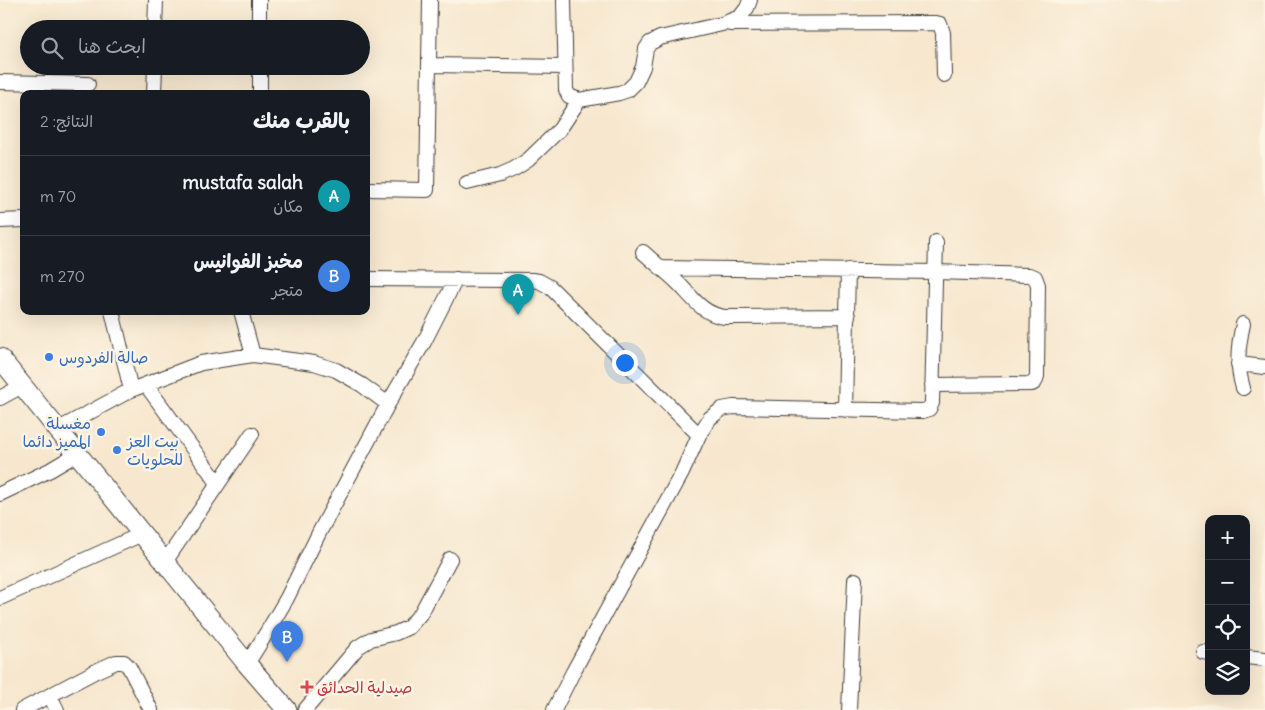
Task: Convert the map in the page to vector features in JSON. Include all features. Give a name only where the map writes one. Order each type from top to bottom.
[{"type":"main road","points":[[0,358],[247,664],[287,710]]},
{"type":"street","points":[[156,0],[156,20]]},
{"type":"street","points":[[259,0],[260,20]]},
{"type":"street","points":[[370,189],[427,190],[430,0]]},
{"type":"street","points":[[564,0],[566,90],[569,96],[579,100],[628,90],[636,82],[643,67],[646,49],[650,43],[660,38],[722,24],[740,17],[750,0]]},
{"type":"street","points":[[722,24],[940,24],[943,32],[944,75]]},
{"type":"street","points":[[430,65],[565,67]]},
{"type":"street","points":[[154,75],[154,90]]},
{"type":"street","points":[[260,75],[260,90]]},
{"type":"street","points":[[0,82],[88,84]]},
{"type":"street","points":[[467,183],[500,175],[528,160],[560,129],[579,100]]},
{"type":"street","points":[[0,221],[20,220]]},
{"type":"street","points":[[554,710],[682,473],[699,435],[710,418],[722,409],[733,407],[923,411],[929,409],[932,403],[936,242]]},
{"type":"street","points":[[644,252],[677,281],[703,309],[716,316],[848,316]]},
{"type":"street","points":[[661,268],[936,272],[1035,277],[1038,285],[1036,380],[1032,384],[932,386]]},
{"type":"street","points":[[845,410],[848,270]]},
{"type":"street","points":[[370,279],[539,281],[550,287],[699,435]]},
{"type":"street","points":[[247,664],[287,598],[319,533],[388,404],[424,342],[456,279]]},
{"type":"street","points":[[113,315],[131,390]]},
{"type":"street","points":[[242,315],[253,355]]},
{"type":"street","points":[[1243,324],[1238,346],[1239,374],[1243,388]]},
{"type":"street","points":[[58,430],[131,390],[201,363],[253,355],[314,363],[336,370],[362,385],[388,404]]},
{"type":"street","points":[[1238,364],[1265,366]]},
{"type":"street","points":[[146,385],[218,483]]},
{"type":"street","points":[[0,398],[22,386]]},
{"type":"street","points":[[165,562],[252,434]]},
{"type":"street","points":[[0,494],[50,470],[77,454]]},
{"type":"street","points":[[0,598],[142,534]]},
{"type":"street","points":[[305,710],[358,647],[371,640],[409,627],[420,613],[450,559]]},
{"type":"street","points":[[849,710],[854,580]]},
{"type":"street","points":[[1250,657],[1265,659]]},
{"type":"street","points":[[22,710],[96,671],[120,662],[124,662],[129,666],[151,710]]},
{"type":"street","points":[[50,696],[57,710]]},
{"type":"place","name":"mustafa salah","points":[[518,315]]},
{"type":"place","name":"صالة الفردوس","points":[[49,357]]},
{"type":"place","name":"مغسلة المميز دائما","points":[[101,432]]},
{"type":"place","name":"بيت العز للحلويات","points":[[117,450]]},
{"type":"place","name":"مخبز الفوانيس","points":[[287,662]]},
{"type":"place","name":"صيدلية الحدائق","points":[[307,687]]}]
